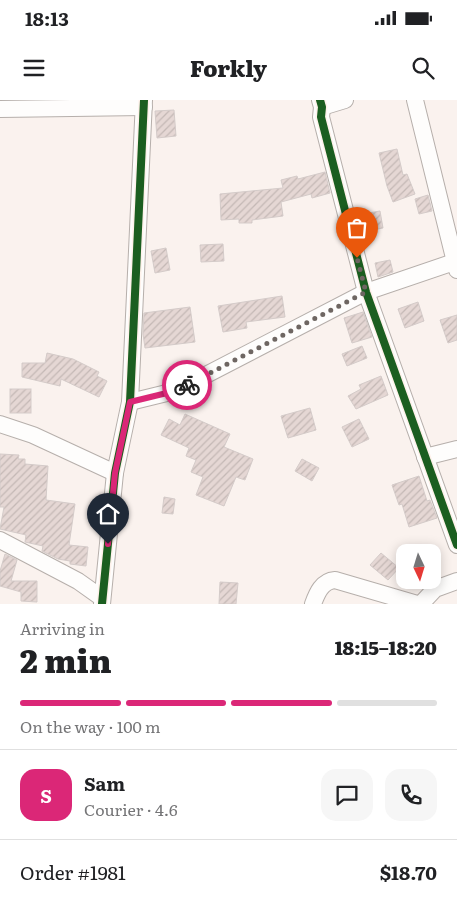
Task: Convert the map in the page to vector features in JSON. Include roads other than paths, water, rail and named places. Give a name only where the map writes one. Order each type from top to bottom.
[{"type":"street","points":[[345,100],[321,104],[321,118],[366,292],[457,545]]},
{"type":"street","points":[[130,402],[175,391],[366,292],[456,265],[415,100]]},
{"type":"street","points":[[0,109],[144,104],[130,402],[115,473],[102,601]]},
{"type":"street","points":[[0,424],[33,435],[115,473]]},
{"type":"street","points":[[425,457],[457,449]]},
{"type":"street","points":[[0,540],[78,581],[102,601]]},
{"type":"street","points":[[313,604],[321,587],[328,580],[335,580],[417,604]]},
{"type":"street","points":[[421,604],[435,589],[457,581]]}]
